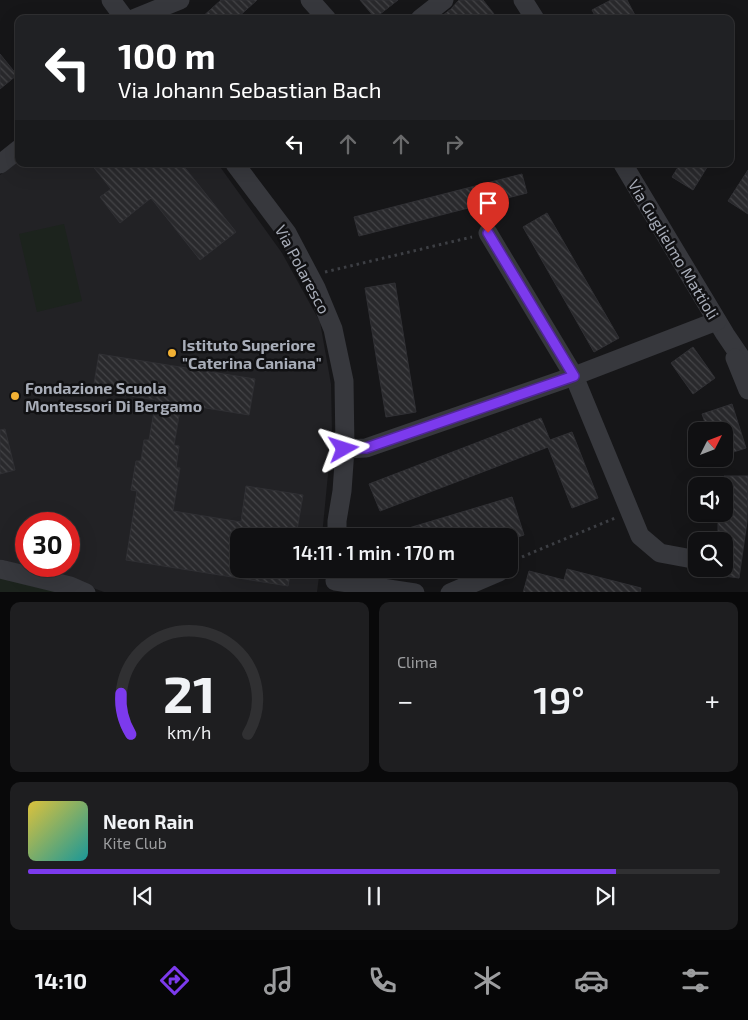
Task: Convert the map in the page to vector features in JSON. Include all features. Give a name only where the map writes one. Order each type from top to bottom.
[{"type":"street","points":[[111,0],[122,15]]},
{"type":"street","points":[[143,15],[180,0]]},
{"type":"street","points":[[310,0],[323,15]]},
{"type":"street","points":[[425,15],[444,0]]},
{"type":"street","points":[[523,0],[532,15]]},
{"type":"street","points":[[0,164],[15,152]]},
{"type":"street","name":"Via Polaresco","points":[[237,167],[286,233],[316,288],[333,328],[344,380],[344,449],[342,491],[337,528]]},
{"type":"street","name":"Via Guglielmo Mattioli","points":[[625,167],[721,327],[748,368]]},
{"type":"street","points":[[488,233],[574,376],[640,536],[660,553],[687,558]]},
{"type":"street","points":[[344,449],[366,448],[721,327]]},
{"type":"street","name":"Via Guglielmo Mattioli","points":[[721,327],[748,390]]},
{"type":"street","points":[[0,569],[70,586],[86,592]]},
{"type":"street","points":[[450,592],[480,578]]},
{"type":"street","points":[[335,581],[415,592]]},
{"type":"path","points":[[310,276],[488,233]]},
{"type":"path","points":[[518,561],[629,511]]},
{"type":"shaded area","name":"Istituto Superiore \"Caterina Caniana\"","points":[[15,163],[15,167],[220,167],[282,253],[320,322],[331,384],[332,433],[323,528],[230,528],[230,578],[319,578],[317,592],[104,592],[61,577],[80,577],[80,512],[15,512],[15,563],[0,559],[0,175]]},
{"type":"shaded area","points":[[64,224],[82,301],[37,312],[19,234]]},
{"type":"shaded area","points":[[0,576],[61,592],[0,592]]},
{"type":"building","points":[[221,0],[257,0],[240,15],[204,15]]},
{"type":"building","points":[[360,0],[398,0],[379,15],[372,15]]},
{"type":"building","points":[[459,0],[483,0],[495,15],[443,15]]},
{"type":"building","points":[[611,0],[627,0],[635,15],[595,15],[592,10]]},
{"type":"building","points":[[0,54],[15,73],[15,77],[0,89]]},
{"type":"building","points":[[93,167],[184,167],[236,232],[200,260],[151,198],[120,223],[100,197],[111,189]]},
{"type":"building","points":[[678,167],[707,167],[693,190],[672,177]]},
{"type":"building","points":[[748,170],[748,214],[728,201]]},
{"type":"building","points":[[522,174],[527,193],[359,236],[354,217]]},
{"type":"building","points":[[547,213],[619,338],[594,352],[523,227]]},
{"type":"building","points":[[395,283],[416,412],[386,417],[365,288]]},
{"type":"building","points":[[693,347],[715,378],[693,394],[671,363]]},
{"type":"building","points":[[99,354],[255,379],[249,415],[181,404],[174,445],[179,446],[176,468],[180,468],[173,511],[241,522],[246,486],[303,495],[297,528],[230,528],[230,577],[126,560],[137,491],[131,490],[136,461],[141,461],[144,440],[149,440],[156,400],[93,390]]},
{"type":"building","points":[[732,404],[746,448],[733,452],[733,422],[705,422],[702,414]]},
{"type":"building","points":[[541,418],[550,440],[572,432],[598,498],[572,508],[548,447],[380,511],[369,484]]},
{"type":"building","points":[[5,429],[15,470],[0,474],[0,430]]},
{"type":"building","points":[[748,476],[747,522],[739,578],[732,577],[733,532],[718,532],[718,522],[733,522],[733,477],[724,477]]},
{"type":"building","points":[[512,497],[524,535],[518,537],[518,528],[409,528]]},
{"type":"building","points":[[567,569],[641,588],[640,592],[523,592],[529,571],[564,580]]},
{"type":"building","points":[[238,578],[289,578],[288,586]]},
{"type":"place","name":"Istituto Superiore \"Caterina Caniana\"","points":[[172,353]]},
{"type":"place","name":"Fondazione Scuola Montessori Di Bergamo","points":[[15,396]]},
{"type":"route","points":[[344,449],[366,448],[574,376],[488,233]]}]
